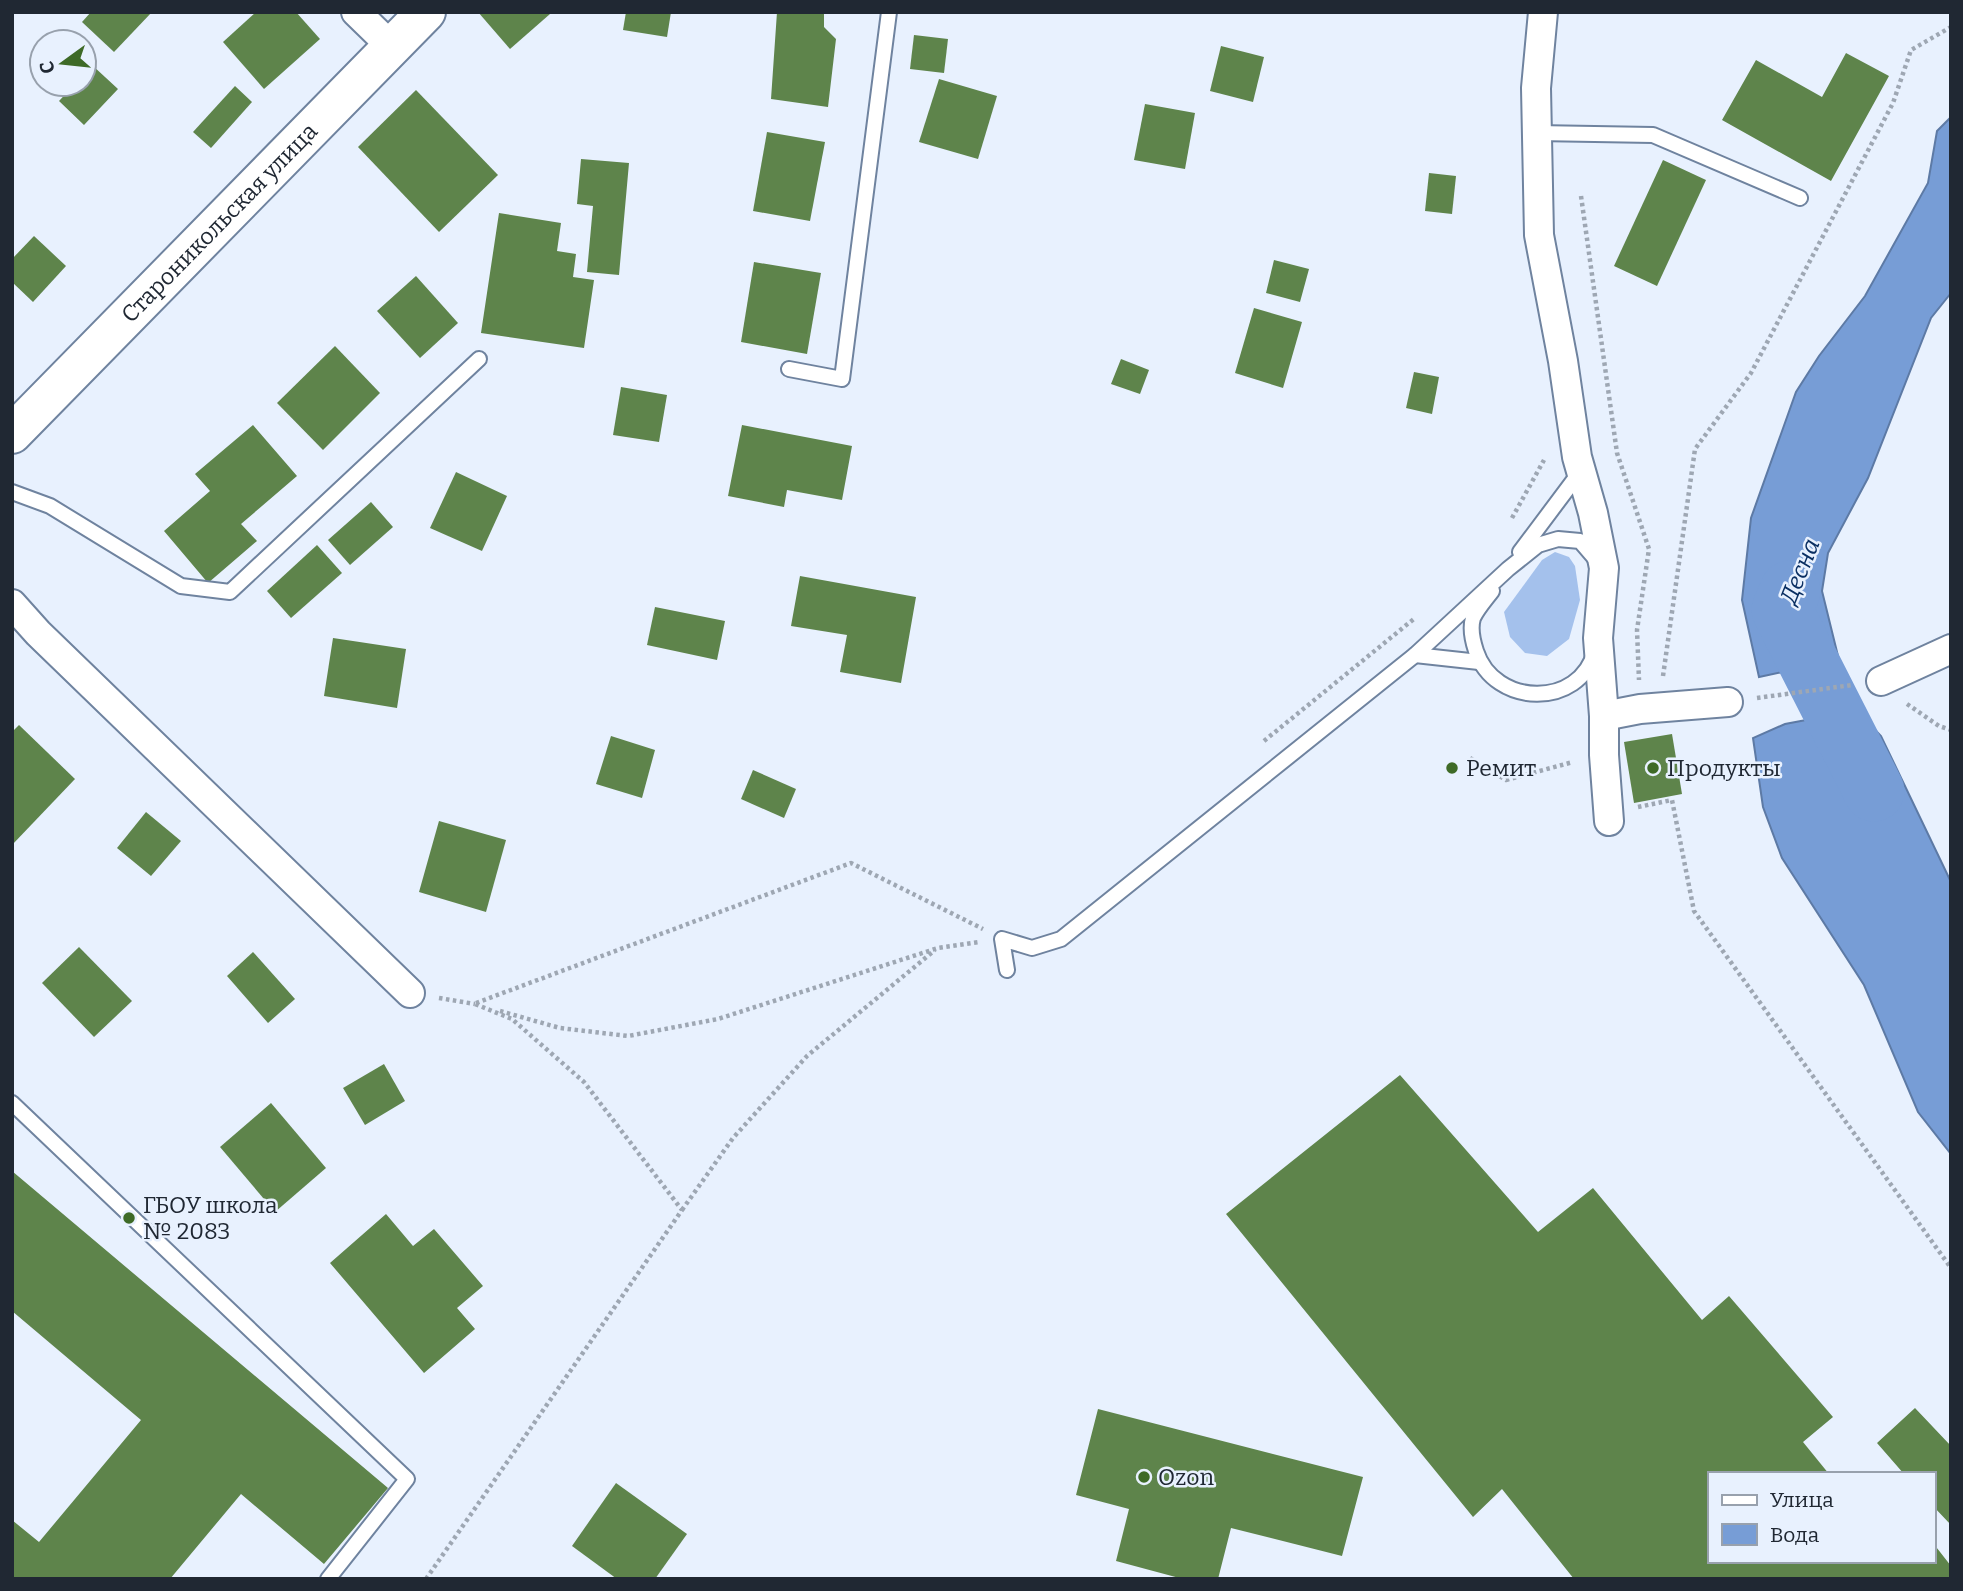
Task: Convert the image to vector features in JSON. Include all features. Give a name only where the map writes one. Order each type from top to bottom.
[{"type":"street","points":[[356,12],[392,47]]},
{"type":"street","name":"Староникольская улица","points":[[12,434],[426,12]]},
{"type":"street","points":[[1542,14],[1535,88],[1539,235],[1563,361],[1580,472],[1593,513],[1604,568],[1598,638],[1609,818]]},
{"type":"street","points":[[12,604],[38,634],[410,993]]},
{"type":"street","points":[[1881,681],[1951,649]]},
{"type":"street","points":[[1604,716],[1640,709],[1728,702]]},
{"type":"lane","points":[[789,369],[842,379],[890,12]]},
{"type":"lane","points":[[1536,133],[1653,135],[1800,198]]},
{"type":"lane","points":[[12,492],[50,506],[181,586],[230,592],[479,359]]},
{"type":"lane","points":[[1580,472],[1473,619],[1473,641],[1479,662],[1491,677],[1507,688],[1525,694],[1545,694],[1563,688],[1579,677],[1592,660],[1598,638]]},
{"type":"lane","points":[[1007,970],[1002,939],[1032,948],[1061,939],[1415,655],[1508,569],[1538,545],[1558,539],[1580,541],[1604,568]]},
{"type":"lane","points":[[1415,655],[1479,662]]},
{"type":"lane","points":[[12,1103],[407,1479],[328,1579]]},
{"type":"path","points":[[1640,709],[1664,676],[1695,449],[1751,373],[1892,103],[1911,50],[1951,27]]},
{"type":"path","points":[[1581,196],[1617,453]]},
{"type":"path","points":[[1511,520],[1544,460]]},
{"type":"path","points":[[1257,746],[1416,617]]},
{"type":"path","points":[[1728,702],[1881,681],[1909,706],[1939,726],[1951,730]]},
{"type":"path","points":[[1609,818],[1672,800],[1694,911],[1951,1268]]},
{"type":"path","points":[[475,1004],[852,863],[1002,939]]},
{"type":"path","points":[[410,993],[475,1004],[559,1028],[628,1036],[718,1019],[939,948],[1002,939]]},
{"type":"path","points":[[426,1579],[733,1139],[807,1056],[939,948]]},
{"type":"path","points":[[475,1004],[512,1018],[583,1083],[682,1210]]},
{"type":"shaded area","points":[[1555,552],[1569,557],[1575,566],[1580,600],[1569,639],[1547,656],[1525,653],[1510,637],[1504,612],[1542,560]]},
{"type":"water","points":[[1951,117],[1951,293],[1931,318],[1868,478],[1828,553],[1822,591],[1839,660],[1759,677],[1742,600],[1751,518],[1796,392],[1819,356],[1865,296],[1928,183],[1937,131]]},
{"type":"water","points":[[1843,713],[1867,721],[1881,736],[1951,882],[1951,1154],[1918,1112],[1864,985],[1782,858],[1763,807],[1753,738],[1785,724]]},
{"type":"building","points":[[91,12],[152,12],[114,52],[98,37],[98,28],[88,28],[82,22]]},
{"type":"building","points":[[256,12],[296,12],[320,39],[264,89],[223,42]]},
{"type":"building","points":[[478,12],[548,12],[550,14],[510,49]]},
{"type":"building","points":[[626,12],[671,12],[667,37],[623,30]]},
{"type":"building","points":[[777,12],[824,12],[824,27],[836,39],[828,107],[771,99]]},
{"type":"building","points":[[914,35],[948,39],[944,73],[910,69]]},
{"type":"building","points":[[1221,46],[1264,57],[1253,102],[1210,91]]},
{"type":"building","points":[[1846,53],[1889,76],[1831,181],[1722,120],[1756,60],[1822,97]]},
{"type":"building","points":[[98,71],[118,89],[84,125],[59,101],[62,98],[98,98]]},
{"type":"building","points":[[939,79],[997,96],[978,159],[919,142]]},
{"type":"building","points":[[235,86],[252,102],[211,148],[193,132]]},
{"type":"building","points":[[416,90],[498,175],[439,232],[358,147]]},
{"type":"building","points":[[1145,104],[1195,113],[1185,169],[1134,160]]},
{"type":"building","points":[[767,132],[825,142],[810,221],[753,211]]},
{"type":"building","points":[[581,159],[629,163],[619,275],[587,272],[593,206],[577,204]]},
{"type":"building","points":[[1663,160],[1706,180],[1657,286],[1614,266]]},
{"type":"building","points":[[1429,173],[1456,176],[1452,214],[1425,211]]},
{"type":"building","points":[[499,213],[561,223],[557,251],[576,254],[573,277],[594,280],[584,348],[481,333]]},
{"type":"building","points":[[34,236],[66,266],[33,302],[12,282],[12,259]]},
{"type":"building","points":[[1274,260],[1309,269],[1300,302],[1266,293]]},
{"type":"building","points":[[754,262],[821,273],[807,354],[741,342]]},
{"type":"building","points":[[416,276],[458,323],[420,358],[377,311]]},
{"type":"building","points":[[1254,308],[1302,322],[1283,388],[1235,373]]},
{"type":"building","points":[[335,346],[380,393],[323,450],[277,403]]},
{"type":"building","points":[[1121,359],[1149,370],[1140,394],[1111,384]]},
{"type":"building","points":[[1414,372],[1439,377],[1432,414],[1406,408]]},
{"type":"building","points":[[621,387],[667,395],[659,442],[613,435]]},
{"type":"building","points":[[253,425],[297,476],[241,524],[257,541],[208,583],[164,531],[210,491],[195,474]]},
{"type":"building","points":[[742,425],[852,446],[842,500],[787,490],[784,507],[728,496]]},
{"type":"building","points":[[456,472],[507,496],[482,551],[430,528]]},
{"type":"building","points":[[371,502],[393,527],[350,565],[328,540]]},
{"type":"building","points":[[317,545],[342,573],[291,618],[267,591]]},
{"type":"building","points":[[800,576],[916,597],[901,683],[840,672],[847,635],[791,626]]},
{"type":"building","points":[[655,607],[725,621],[717,660],[647,645]]},
{"type":"building","points":[[333,638],[406,649],[397,708],[324,696]]},
{"type":"building","points":[[19,725],[75,779],[12,845],[12,732]]},
{"type":"building","name":"Продукты","points":[[1672,734],[1682,794],[1634,803],[1624,742]]},
{"type":"building","points":[[611,736],[655,750],[642,798],[596,784]]},
{"type":"building","points":[[753,770],[796,789],[784,818],[741,799]]},
{"type":"building","points":[[146,812],[181,841],[151,876],[117,848]]},
{"type":"building","points":[[439,821],[506,840],[486,912],[419,892]]},
{"type":"building","points":[[79,947],[132,1001],[94,1037],[42,983]]},
{"type":"building","points":[[253,952],[295,999],[268,1023],[227,976]]},
{"type":"building","points":[[384,1064],[405,1101],[365,1125],[343,1088]]},
{"type":"building","points":[[1400,1075],[1538,1232],[1593,1188],[1702,1320],[1729,1296],[1833,1417],[1803,1442],[1827,1472],[1708,1472],[1708,1563],[1935,1563],[1935,1546],[1951,1566],[1951,1579],[1574,1579],[1502,1489],[1473,1517],[1226,1214]]},
{"type":"building","points":[[271,1103],[326,1168],[275,1212],[220,1147]]},
{"type":"building","points":[[12,1171],[388,1488],[324,1564],[241,1494],[170,1579],[12,1579],[12,1520],[39,1542],[141,1420],[12,1311]]},
{"type":"building","points":[[386,1214],[413,1246],[434,1229],[483,1286],[457,1308],[475,1329],[424,1373],[330,1263]]},
{"type":"building","points":[[1915,1408],[1951,1446],[1951,1525],[1935,1508],[1935,1472],[1902,1472],[1877,1443]]},
{"type":"building","points":[[1098,1409],[1363,1477],[1342,1556],[1231,1528],[1218,1579],[1183,1579],[1116,1561],[1129,1509],[1076,1495]]},
{"type":"building","points":[[616,1483],[687,1534],[655,1579],[617,1579],[572,1546]]},
{"type":"waterway","name":"Десна","points":[[1790,591],[1782,610],[1874,791]]},
{"type":"place","name":"Ремит","points":[[1452,768]]},
{"type":"place","name":"Продукты","points":[[1653,768]]},
{"type":"place","name":"ГБОУ школа № 2083","points":[[129,1218]]},
{"type":"place","name":"Ozon","points":[[1144,1477]]}]
